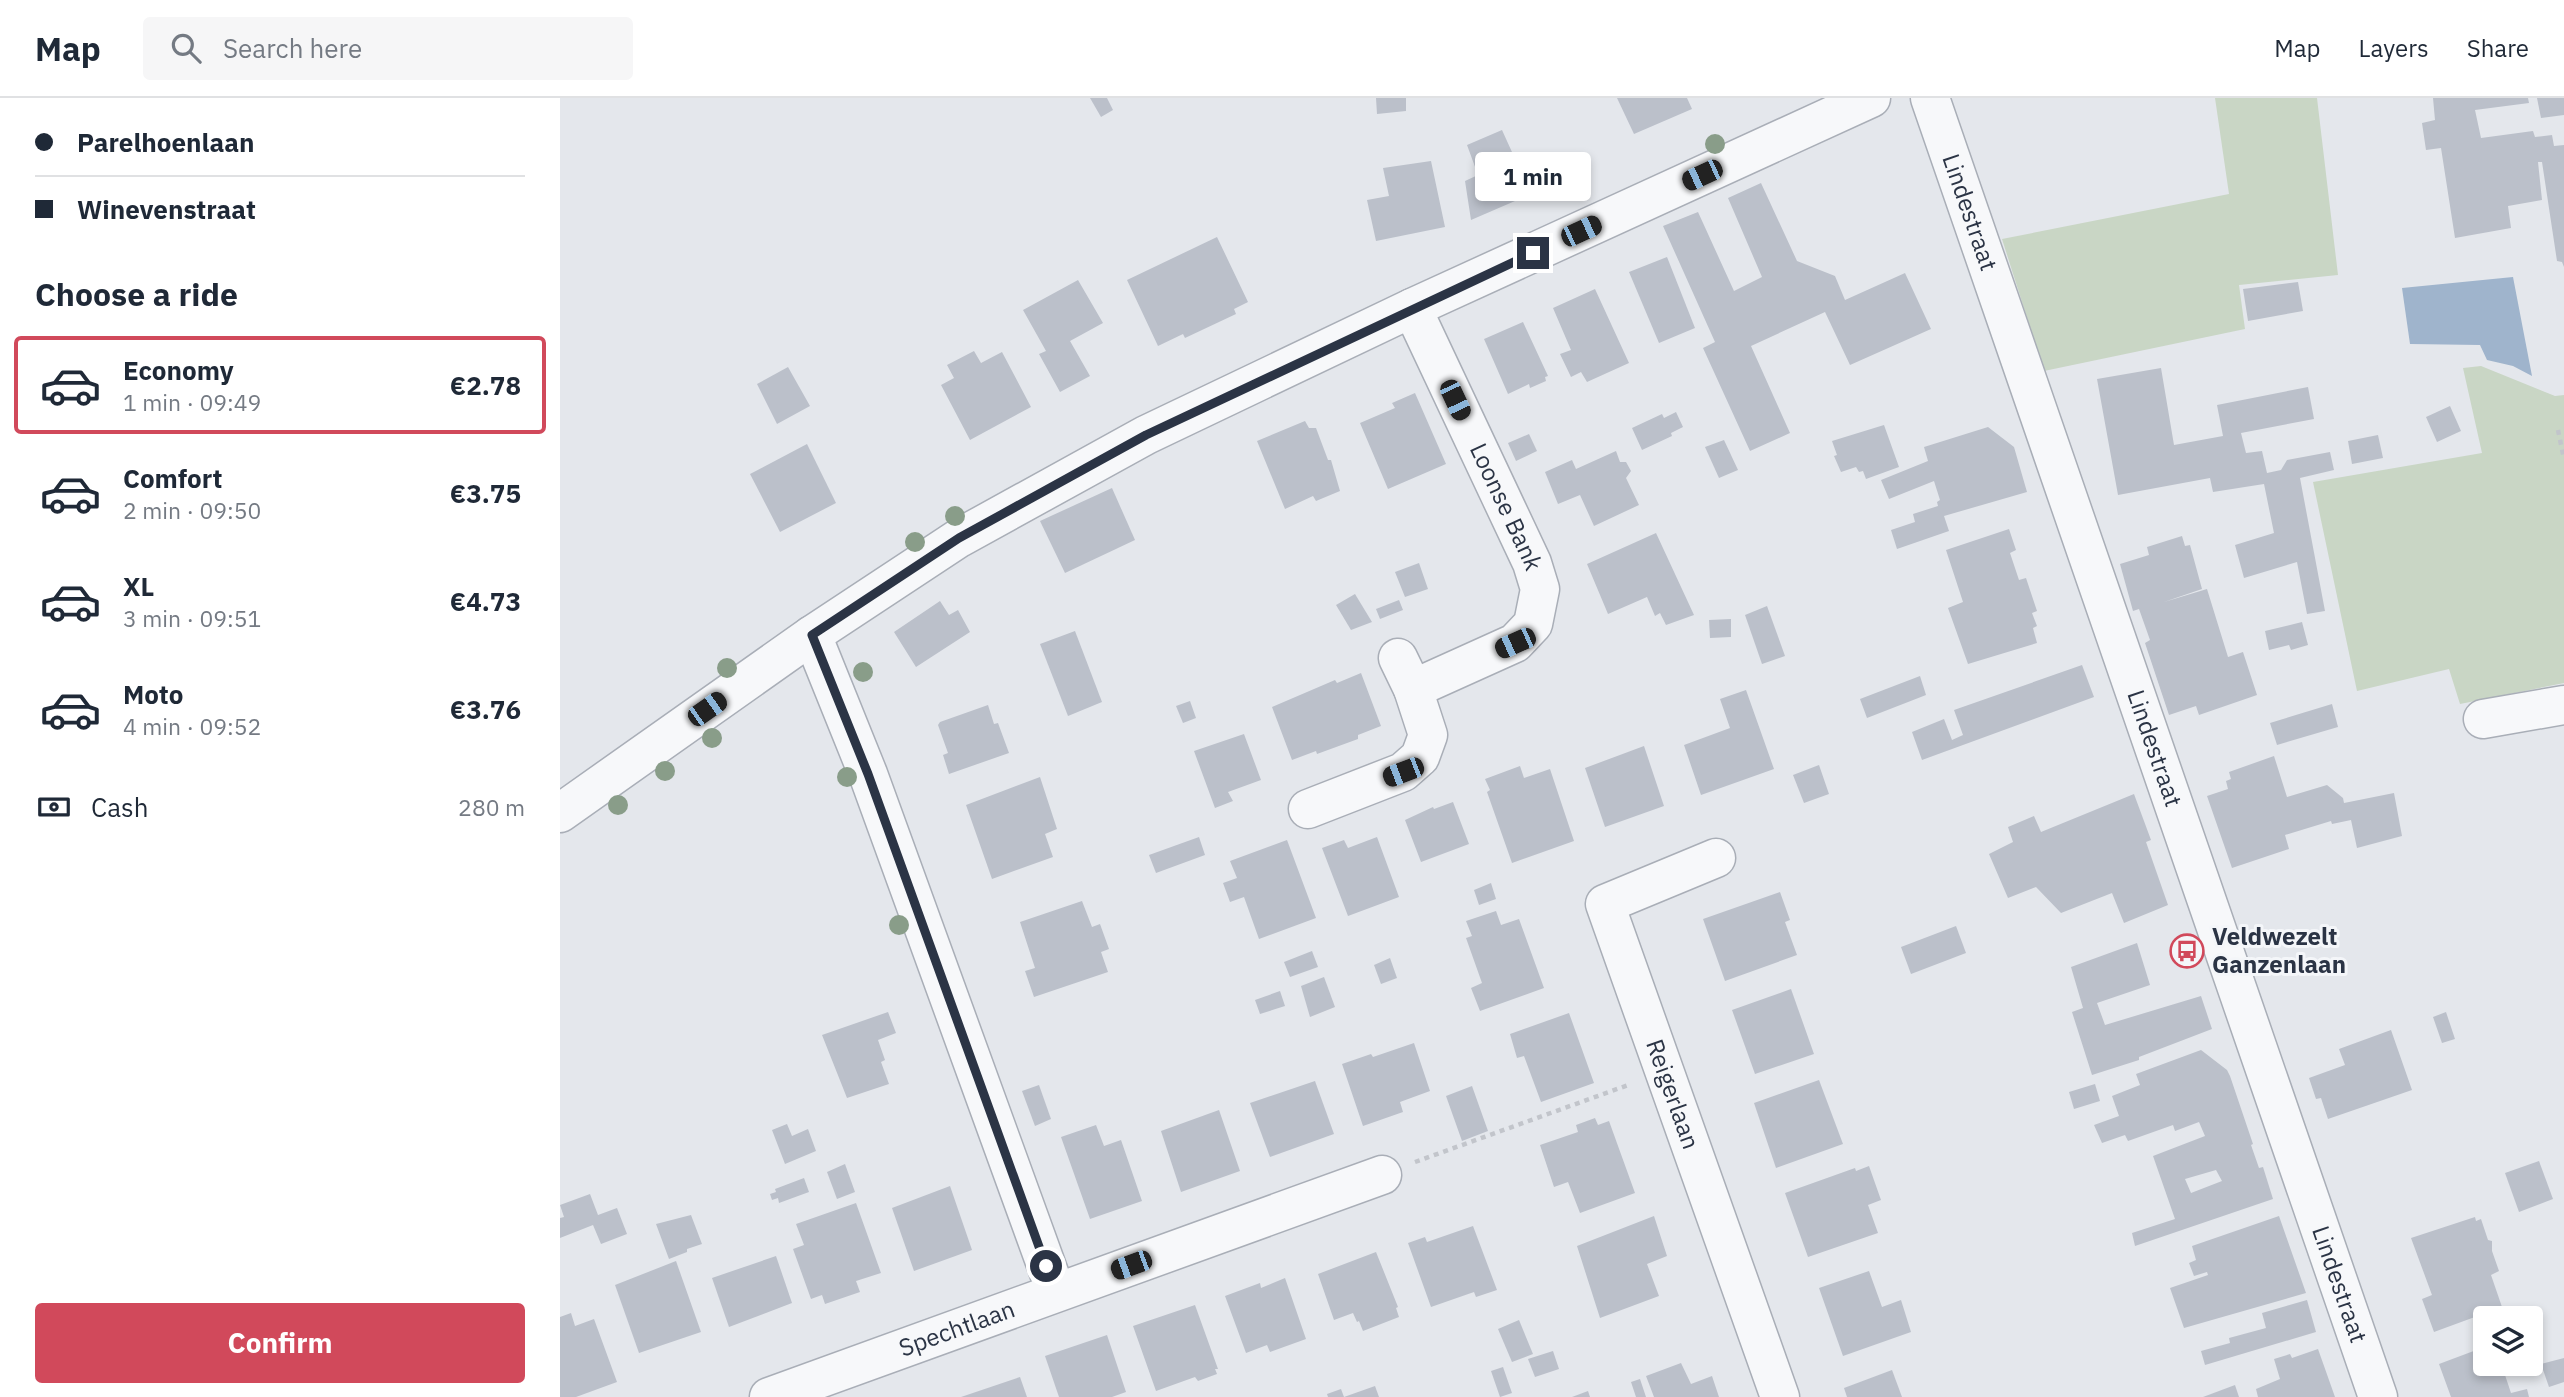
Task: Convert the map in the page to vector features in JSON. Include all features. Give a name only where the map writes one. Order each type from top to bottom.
[{"type":"street","points":[[560,813],[812,635],[959,538],[1146,435],[1412,308],[1871,98]]},
{"type":"street","name":"Lindestraat","points":[[1930,98],[2378,1397]]},
{"type":"street","name":"Loonse Bank","points":[[1308,809],[1403,772],[1420,757],[1428,735],[1405,673],[1515,643],[1533,624],[1540,589],[1532,563],[1412,308]]},
{"type":"street","points":[[812,635],[868,774],[1056,1292]]},
{"type":"street","points":[[2483,719],[2564,705]]},
{"type":"street","name":"Reigerlaan","points":[[1716,858],[1605,904],[1780,1397]]},
{"type":"street","name":"Spechtlaan","points":[[774,1396],[1382,1175]]},
{"type":"path","points":[[2558,430],[2564,459]]},
{"type":"path","points":[[1382,1175],[1664,1071]]},
{"type":"green space","points":[[2215,98],[2317,98],[2338,275],[2239,285],[2245,329],[2044,371],[2002,239],[2229,194]]},
{"type":"green space","points":[[2481,366],[2555,396],[2564,395],[2564,683],[2460,704],[2449,669],[2357,691],[2313,482],[2482,453],[2463,368]]},
{"type":"water","points":[[2513,277],[2532,376],[2513,366],[2487,360],[2480,345],[2410,344],[2402,288]]},
{"type":"building","points":[[1090,98],[1107,98],[1113,110],[1101,117]]},
{"type":"building","points":[[1376,98],[1406,98],[1406,111],[1377,114]]},
{"type":"building","points":[[1617,98],[1687,98],[1692,109],[1634,134]]},
{"type":"building","points":[[2433,98],[2528,98],[2529,103],[2475,110],[2481,138],[2533,131],[2535,137],[2552,135],[2554,146],[2564,145],[2564,267],[2562,262],[2557,261],[2542,162],[2538,162],[2542,200],[2508,206],[2511,228],[2455,238],[2441,148],[2426,150],[2422,123],[2435,120]]},
{"type":"building","points":[[2537,98],[2564,98],[2564,115],[2541,118]]},
{"type":"building","points":[[1502,130],[1531,194],[1471,220],[1465,181],[1478,175],[1467,145]]},
{"type":"building","points":[[1431,161],[1445,227],[1376,241],[1367,200],[1389,196],[1383,168]]},
{"type":"building","points":[[1761,183],[1797,261],[1835,276],[1845,300],[1905,273],[1931,329],[1850,365],[1825,312],[1751,346],[1790,433],[1750,451],[1703,348],[1715,342],[1663,226],[1698,212],[1734,291],[1762,277],[1728,198]]},
{"type":"building","points":[[1217,237],[1248,302],[1234,309],[1236,314],[1185,338],[1183,334],[1158,346],[1127,280]]},
{"type":"building","points":[[1667,257],[1695,328],[1659,343],[1629,272]]},
{"type":"building","points":[[1078,280],[1103,323],[1070,341],[1090,376],[1060,392],[1039,354],[1046,351],[1023,310]]},
{"type":"building","points":[[2298,282],[2303,311],[2248,321],[2243,289]]},
{"type":"building","points":[[1595,289],[1629,363],[1587,382],[1581,372],[1571,377],[1560,354],[1571,350],[1553,308]]},
{"type":"building","points":[[1523,322],[1548,376],[1545,377],[1546,381],[1530,388],[1529,384],[1508,394],[1484,339]]},
{"type":"building","points":[[974,351],[981,363],[1002,352],[1031,407],[970,440],[941,385],[954,378],[947,365]]},
{"type":"building","points":[[788,367],[810,406],[777,424],[757,384]]},
{"type":"building","points":[[2161,368],[2174,445],[2223,436],[2217,405],[2308,387],[2314,419],[2241,433],[2246,453],[2262,451],[2267,473],[2281,470],[2287,460],[2330,452],[2334,470],[2300,478],[2325,611],[2307,614],[2297,562],[2244,578],[2235,545],[2274,533],[2264,484],[2213,492],[2210,478],[2118,495],[2097,379]]},
{"type":"building","points":[[1415,393],[1446,464],[1388,489],[1360,423],[1395,408],[1392,403]]},
{"type":"building","points":[[2450,406],[2461,431],[2437,442],[2426,417]]},
{"type":"building","points":[[1676,412],[1683,427],[1671,433],[1672,436],[1642,450],[1632,428],[1662,414],[1664,418]]},
{"type":"building","points":[[1305,421],[1309,428],[1316,428],[1328,460],[1331,460],[1340,491],[1316,501],[1313,496],[1285,509],[1257,441]]},
{"type":"building","points":[[1884,425],[1899,467],[1866,479],[1863,471],[1859,472],[1856,467],[1841,472],[1834,456],[1837,455],[1832,441]]},
{"type":"building","points":[[1988,427],[2014,447],[2027,492],[1944,516],[1949,531],[1897,549],[1891,530],[1915,522],[1913,514],[1938,506],[1937,502],[1940,500],[1934,481],[1889,499],[1881,480],[1928,461],[1924,447]]},
{"type":"building","points":[[1529,434],[1537,451],[1516,461],[1508,443]]},
{"type":"building","points":[[2378,435],[2383,458],[2352,464],[2348,441]]},
{"type":"building","points":[[1724,440],[1738,470],[1719,478],[1705,447]]},
{"type":"building","points":[[807,444],[836,503],[780,532],[750,474]]},
{"type":"building","points":[[1616,451],[1620,462],[1626,462],[1631,471],[1626,478],[1639,505],[1594,526],[1580,495],[1558,504],[1545,472],[1572,460],[1576,469]]},
{"type":"building","points":[[1112,488],[1135,540],[1065,573],[1040,521]]},
{"type":"building","points":[[2009,529],[2016,550],[2010,553],[2019,580],[2026,578],[2037,611],[2032,613],[2037,626],[2033,628],[2037,643],[1968,664],[1948,608],[1963,602],[1946,550]]},
{"type":"building","points":[[1656,533],[1694,615],[1666,625],[1660,613],[1655,616],[1647,597],[1608,614],[1587,564]]},
{"type":"building","points":[[2182,536],[2185,546],[2190,545],[2202,589],[2164,602],[2207,589],[2228,657],[2243,652],[2257,695],[2199,715],[2196,706],[2169,715],[2145,643],[2150,640],[2139,609],[2133,611],[2120,564],[2149,555],[2147,547]]},
{"type":"building","points":[[1419,563],[1428,589],[1405,597],[1395,572]]},
{"type":"building","points":[[1355,594],[1372,622],[1351,630],[1336,605]]},
{"type":"building","points":[[1399,600],[1403,610],[1380,619],[1376,609]]},
{"type":"building","points":[[940,601],[949,615],[958,610],[970,632],[916,667],[894,632]]},
{"type":"building","points":[[1767,606],[1785,656],[1762,664],[1745,615]]},
{"type":"building","points":[[1731,619],[1731,637],[1710,638],[1709,620]]},
{"type":"building","points":[[2302,622],[2308,645],[2291,650],[2289,645],[2269,650],[2265,631]]},
{"type":"building","points":[[1075,631],[1102,702],[1068,716],[1040,644]]},
{"type":"building","points":[[2082,665],[2094,697],[1922,760],[1912,732],[1944,719],[1952,740],[1963,735],[1954,710]]},
{"type":"building","points":[[1361,673],[1381,726],[1358,735],[1358,739],[1292,760],[1272,707],[1335,680],[1337,683]]},
{"type":"building","points":[[1920,676],[1926,695],[1867,718],[1860,699]]},
{"type":"building","points":[[1746,690],[1774,769],[1701,795],[1684,745],[1730,728],[1720,699]]},
{"type":"building","points":[[1190,701],[1196,718],[1183,723],[1176,706]]},
{"type":"building","points":[[2332,704],[2338,727],[2277,745],[2270,723]]},
{"type":"building","points":[[988,705],[994,724],[998,723],[1009,753],[949,774],[943,755],[948,753],[938,725]]},
{"type":"building","points":[[1244,734],[1261,780],[1228,792],[1233,801],[1215,808],[1194,751]]},
{"type":"building","points":[[1644,746],[1664,806],[1605,827],[1585,768]]},
{"type":"building","points":[[2274,756],[2287,797],[2327,785],[2343,798],[2344,803],[2394,793],[2402,836],[2357,848],[2351,820],[2332,824],[2331,821],[2285,835],[2289,849],[2232,868],[2207,796],[2228,789],[2226,781],[2231,779],[2229,772]]},
{"type":"building","points":[[1819,765],[1829,794],[1804,803],[1793,775]]},
{"type":"building","points":[[1520,766],[1524,778],[1550,769],[1574,841],[1512,863],[1485,779]]},
{"type":"building","points":[[1040,777],[1057,829],[1045,834],[1053,857],[992,879],[966,805]]},
{"type":"building","points":[[2134,794],[2151,840],[2146,842],[2168,905],[2124,923],[2112,893],[2061,913],[2036,887],[2008,898],[1989,854],[2013,842],[2008,827],[2034,816],[2041,832]]},
{"type":"building","points":[[1453,802],[1469,844],[1421,862],[1405,820],[1433,807],[1434,809]]},
{"type":"building","points":[[1199,837],[1205,855],[1156,873],[1149,855]]},
{"type":"building","points":[[1377,837],[1399,897],[1348,916],[1322,848],[1344,840],[1348,848]]},
{"type":"building","points":[[1287,840],[1316,918],[1259,939],[1244,897],[1230,902],[1223,883],[1237,878],[1230,861]]},
{"type":"building","points":[[1491,883],[1496,899],[1479,905],[1474,890]]},
{"type":"building","points":[[1780,892],[1790,920],[1785,922],[1797,955],[1725,981],[1703,919]]},
{"type":"building","points":[[1082,901],[1092,927],[1100,924],[1109,949],[1101,952],[1108,972],[1034,997],[1025,971],[1035,968],[1020,922]]},
{"type":"building","points":[[1496,911],[1501,925],[1519,919],[1544,988],[1480,1011],[1471,988],[1482,983],[1466,938],[1472,936],[1466,921]]},
{"type":"building","points":[[1956,926],[1966,953],[1911,974],[1901,947]]},
{"type":"building","points":[[2137,943],[2150,985],[2097,1003],[2105,1025],[2201,996],[2212,1029],[2139,1057],[2139,1060],[2092,1075],[2072,1012],[2083,1008],[2071,967]]},
{"type":"building","points":[[1312,951],[1318,967],[1290,977],[1284,962]]},
{"type":"building","points":[[1390,958],[1397,978],[1381,984],[1374,965]]},
{"type":"building","points":[[1324,977],[1335,1007],[1310,1017],[1301,986]]},
{"type":"building","points":[[1791,989],[1814,1054],[1755,1074],[1732,1010]]},
{"type":"building","points":[[1280,991],[1285,1006],[1260,1014],[1255,1000]]},
{"type":"building","points":[[888,1012],[896,1033],[878,1040],[885,1060],[881,1062],[889,1084],[847,1098],[822,1035]]},
{"type":"building","points":[[2446,1012],[2455,1039],[2442,1043],[2433,1017]]},
{"type":"building","points":[[1569,1013],[1594,1083],[1541,1102],[1524,1056],[1517,1058],[1510,1034]]},
{"type":"building","points":[[2391,1030],[2412,1090],[2328,1119],[2321,1098],[2316,1099],[2309,1078],[2345,1065],[2339,1049]]},
{"type":"building","points":[[1414,1043],[1430,1091],[1400,1102],[1403,1112],[1363,1126],[1342,1064]]},
{"type":"building","points":[[2201,1050],[2227,1070],[2259,1168],[2263,1167],[2273,1199],[2135,1246],[2132,1233],[2175,1219],[2153,1156],[2205,1136],[2199,1122],[2175,1131],[2173,1125],[2128,1141],[2125,1135],[2102,1143],[2094,1125],[2119,1116],[2112,1096],[2140,1085],[2136,1074]],"holes":[[[2216,1170],[2222,1181],[2191,1193],[2185,1179]]]},
{"type":"building","points":[[1819,1080],[1843,1144],[1776,1168],[1754,1103]]},
{"type":"building","points":[[1315,1081],[1334,1134],[1270,1157],[1250,1103]]},
{"type":"building","points":[[2095,1084],[2100,1101],[2074,1109],[2069,1092]]},
{"type":"building","points":[[1039,1085],[1051,1119],[1035,1126],[1022,1091]]},
{"type":"building","points":[[1472,1086],[1488,1131],[1462,1141],[1446,1096]]},
{"type":"building","points":[[1219,1110],[1240,1171],[1181,1192],[1161,1131]]},
{"type":"building","points":[[1595,1118],[1598,1125],[1609,1121],[1635,1193],[1580,1213],[1568,1182],[1554,1187],[1540,1145],[1578,1132],[1576,1125]]},
{"type":"building","points":[[787,1124],[792,1136],[808,1129],[816,1151],[785,1164],[772,1130]]},
{"type":"building","points":[[1096,1125],[1104,1146],[1121,1140],[1142,1201],[1090,1219],[1061,1137]]},
{"type":"building","points":[[2539,1161],[2553,1199],[2519,1212],[2505,1173]]},
{"type":"building","points":[[845,1164],[855,1192],[837,1199],[827,1172]]},
{"type":"building","points":[[1869,1166],[1881,1200],[1868,1205],[1878,1233],[1808,1257],[1785,1193],[1855,1168],[1856,1171]]},
{"type":"building","points":[[804,1178],[809,1192],[779,1203],[778,1198],[772,1200],[770,1194],[776,1192],[775,1189]]},
{"type":"building","points":[[950,1186],[972,1250],[914,1271],[892,1208]]},
{"type":"building","points":[[590,1194],[598,1215],[617,1208],[627,1234],[601,1244],[593,1225],[560,1238],[560,1218],[564,1217],[560,1205]]},
{"type":"building","points":[[856,1203],[881,1273],[856,1281],[860,1292],[825,1304],[822,1295],[811,1299],[793,1249],[804,1245],[796,1224]]},
{"type":"building","points":[[691,1215],[702,1244],[669,1259],[656,1224]]},
{"type":"building","points":[[1654,1216],[1667,1256],[1647,1264],[1659,1296],[1600,1318],[1577,1246]]},
{"type":"building","points":[[2279,1216],[2306,1293],[2184,1328],[2170,1288],[2208,1275],[2207,1272],[2194,1276],[2189,1263],[2196,1260],[2192,1246]]},
{"type":"building","points":[[2475,1217],[2476,1221],[2481,1219],[2488,1240],[2492,1241],[2492,1251],[2499,1271],[2491,1275],[2502,1306],[2473,1306],[2473,1318],[2434,1332],[2422,1299],[2432,1295],[2411,1238]]},
{"type":"building","points":[[1473,1226],[1497,1290],[1476,1297],[1474,1292],[1431,1307],[1408,1243],[1425,1237],[1427,1242]]},
{"type":"building","points":[[1376,1252],[1398,1307],[1399,1317],[1363,1331],[1353,1313],[1334,1320],[1318,1274]]},
{"type":"building","points":[[776,1256],[792,1303],[729,1327],[712,1278]]},
{"type":"building","points":[[676,1261],[701,1332],[639,1353],[615,1285]]},
{"type":"building","points":[[1869,1271],[1882,1307],[1901,1300],[1911,1332],[1843,1356],[1819,1288]]},
{"type":"building","points":[[1285,1278],[1306,1339],[1270,1352],[1267,1345],[1246,1353],[1225,1296],[1260,1283],[1261,1288]]},
{"type":"building","points":[[2307,1300],[2316,1332],[2205,1365],[2201,1351],[2230,1343],[2229,1338],[2266,1328],[2262,1313]]},
{"type":"building","points":[[1195,1305],[1218,1369],[1215,1369],[1217,1374],[1198,1381],[1195,1377],[1156,1391],[1133,1326]]},
{"type":"building","points":[[571,1313],[575,1326],[594,1319],[617,1382],[576,1397],[560,1397],[560,1317]]},
{"type":"building","points":[[1519,1320],[1533,1354],[1512,1362],[1498,1329]]},
{"type":"building","points":[[1107,1335],[1126,1392],[1112,1397],[1059,1397],[1045,1356]]},
{"type":"building","points":[[2318,1349],[2335,1397],[2258,1397],[2256,1389],[2280,1379],[2274,1359],[2290,1354],[2292,1358]]},
{"type":"building","points":[[1553,1351],[1559,1369],[1535,1377],[1528,1359]]},
{"type":"building","points":[[2473,1351],[2473,1376],[2505,1376],[2511,1393],[2527,1389],[2529,1397],[2451,1397],[2439,1364]]},
{"type":"building","points":[[2564,1358],[2564,1382],[2549,1387],[2543,1363]]},
{"type":"building","points":[[1681,1363],[1691,1384],[1712,1376],[1719,1397],[1654,1397],[1646,1376]]},
{"type":"building","points":[[1503,1367],[1512,1393],[1500,1397],[1491,1371]]},
{"type":"building","points":[[1892,1370],[1902,1397],[1847,1397],[1844,1388]]},
{"type":"building","points":[[1020,1377],[1027,1397],[961,1397]]},
{"type":"building","points":[[1640,1379],[1646,1397],[1636,1397],[1631,1382]]},
{"type":"building","points":[[2235,1385],[2239,1397],[2203,1397]]},
{"type":"building","points":[[1375,1386],[1379,1397],[1344,1397]]},
{"type":"building","points":[[1341,1389],[1344,1397],[1328,1397],[1327,1394]]},
{"type":"building","points":[[1588,1391],[1590,1397],[1572,1397]]},
{"type":"place","name":"Veldwezelt Ganzenlaan","points":[[2187,951]]},
{"type":"route","points":[[1046,1266],[868,774],[812,635],[959,538],[1146,435],[1533,253]]}]
